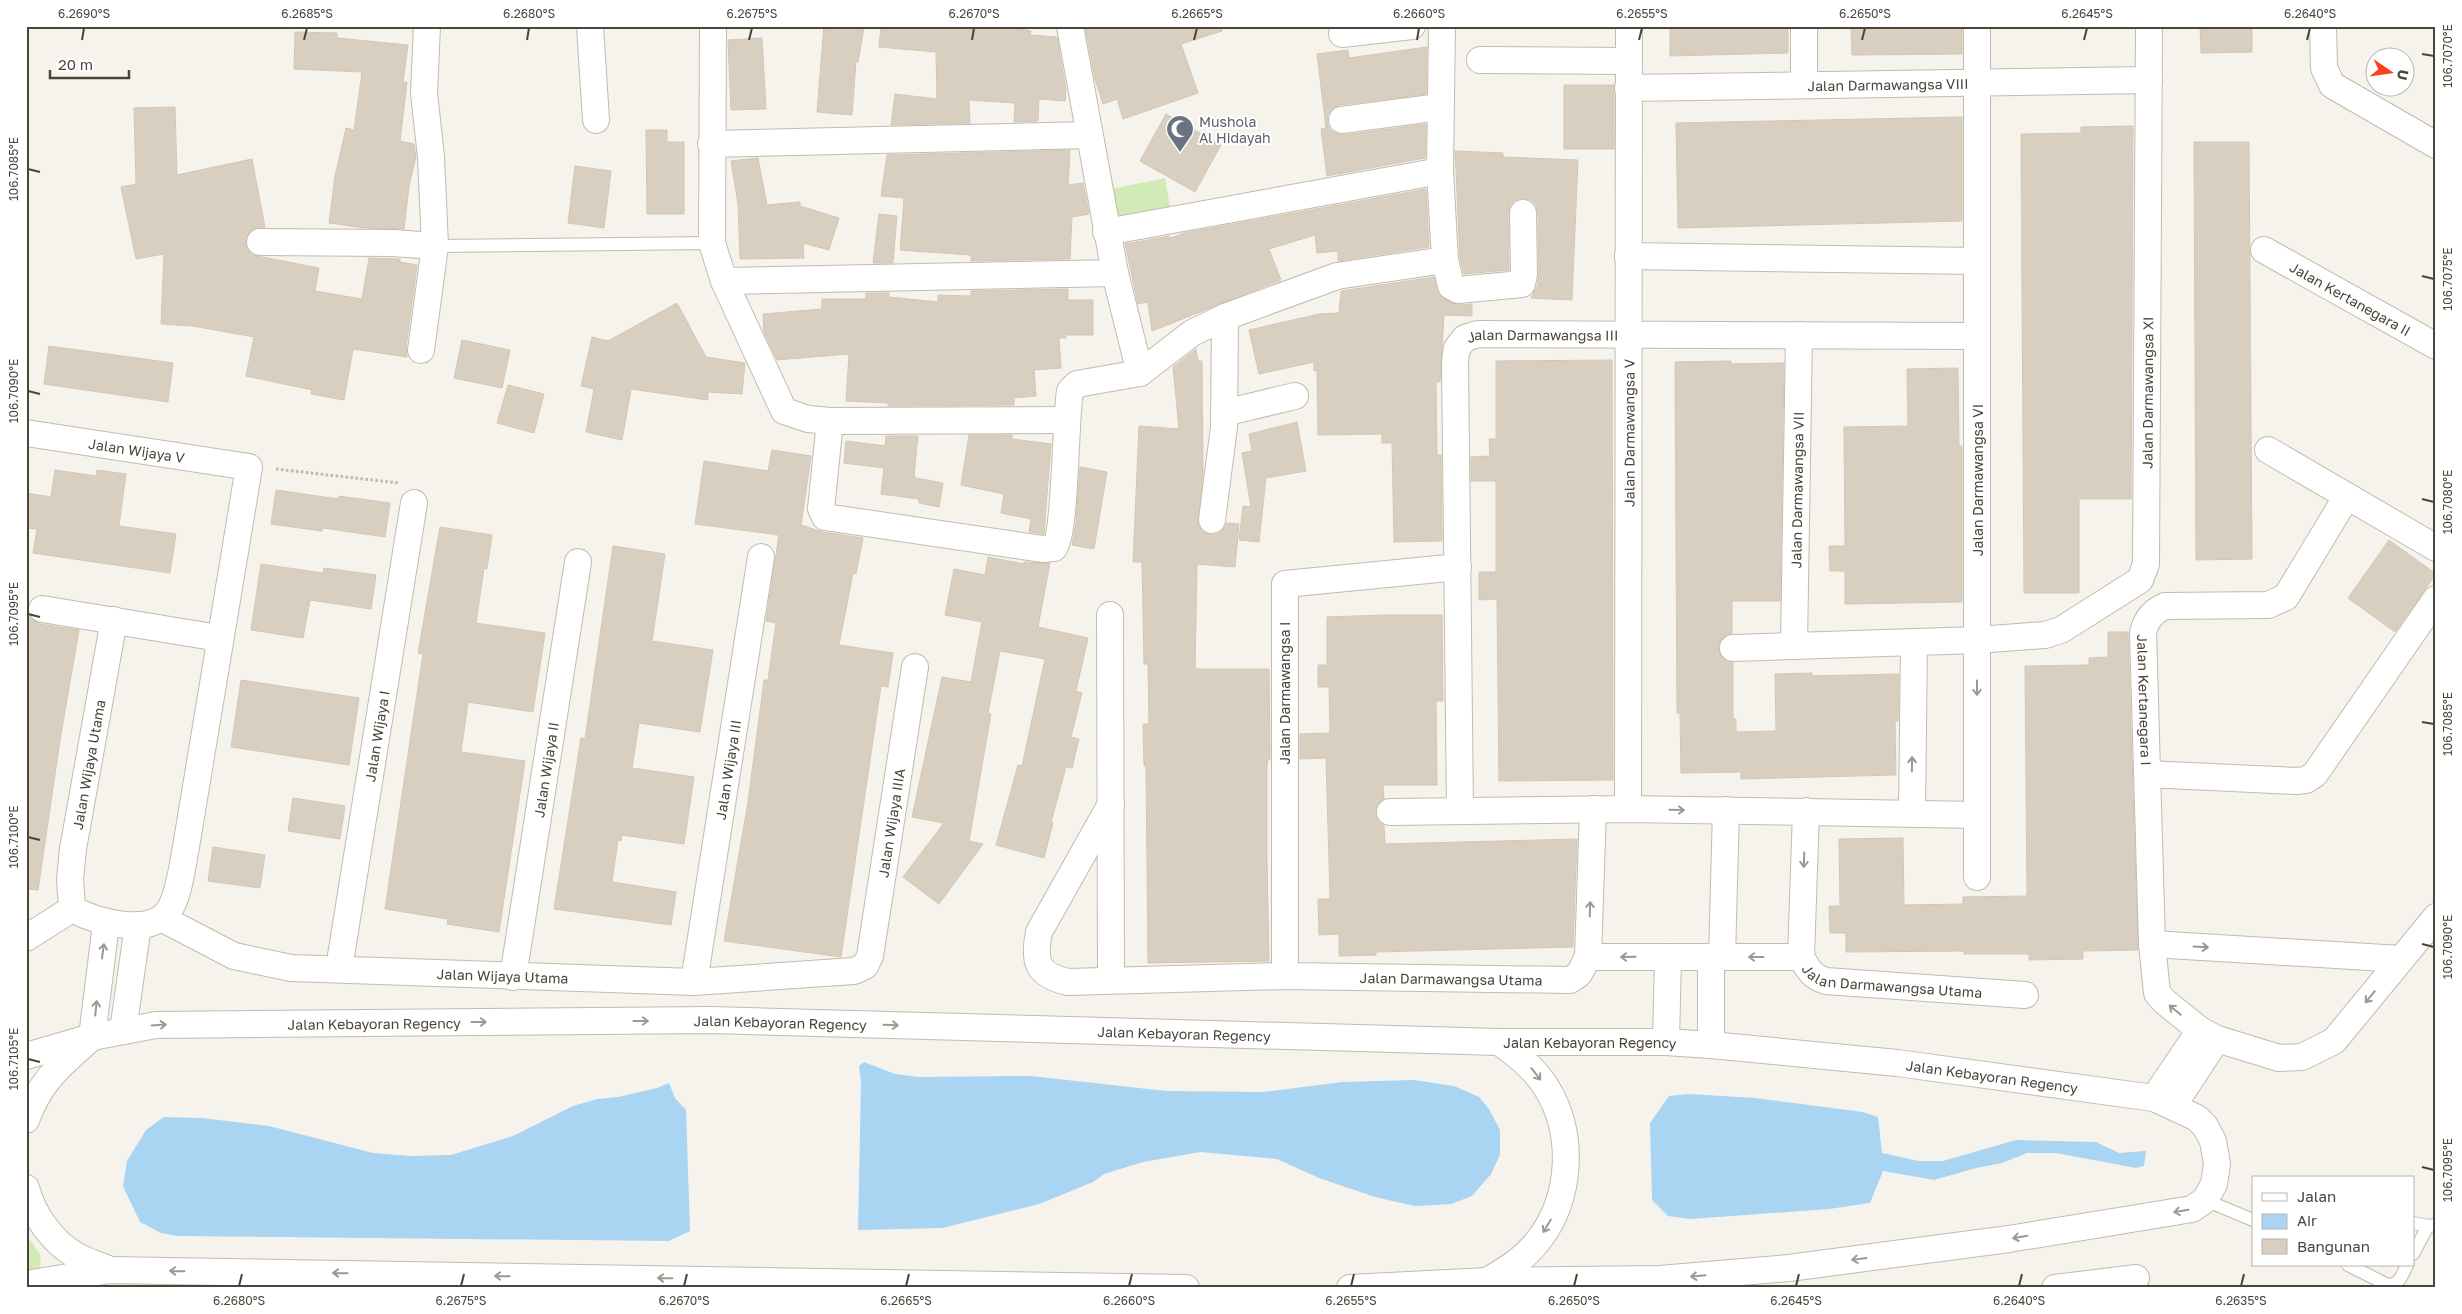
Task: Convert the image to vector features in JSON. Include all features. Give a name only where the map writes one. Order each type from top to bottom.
[{"type":"street","points":[[421,350],[434,246],[432,157],[424,93],[427,26]]},
{"type":"street","points":[[590,26],[596,120]]},
{"type":"street","points":[[713,26],[712,243],[724,281],[784,411],[808,419],[830,421],[1066,420]]},
{"type":"street","points":[[1070,26],[1106,232],[1140,373]]},
{"type":"street","points":[[1342,34],[1412,26]]},
{"type":"street","points":[[1442,26],[1439,107],[1440,171],[1448,281],[1454,289],[1522,284],[1524,274],[1522,213]]},
{"type":"street","name":"Jalan Darmawangsa V","points":[[1628,809],[1629,26]]},
{"type":"street","points":[[1804,26],[1804,85]]},
{"type":"street","name":"Jalan Darmawangsa VI","points":[[1977,26],[1977,877]]},
{"type":"street","name":"Jalan Darmawangsa XI","points":[[1977,640],[2045,635],[2061,630],[2140,580],[2144,573],[2149,26]]},
{"type":"street","points":[[2323,26],[2324,68],[2332,85],[2436,145]]},
{"type":"street","points":[[1480,60],[1629,61]]},
{"type":"street","name":"Jalan Darmawangsa VIII","points":[[1628,88],[2149,80]]},
{"type":"street","points":[[1342,120],[1439,107]]},
{"type":"street","points":[[711,144],[1089,135]]},
{"type":"street","points":[[1106,232],[1440,171]]},
{"type":"street","points":[[260,242],[394,242],[434,246]]},
{"type":"street","name":"Jalan Kertanegara II","points":[[2264,250],[2436,346]]},
{"type":"street","points":[[1628,256],[1977,261]]},
{"type":"street","points":[[830,421],[820,509],[825,517],[1047,549],[1056,546],[1060,535],[1066,420],[1070,391],[1073,386],[1140,373],[1192,334],[1224,317],[1337,276],[1446,260]]},
{"type":"street","points":[[724,281],[1115,273]]},
{"type":"street","points":[[1212,520],[1224,414],[1224,317]]},
{"type":"street","name":"Jalan Darmawangsa III","points":[[1460,811],[1455,361],[1457,348],[1464,338],[1478,334],[1977,336]]},
{"type":"street","name":"Jalan Darmawangsa VII","points":[[1794,646],[1799,335]]},
{"type":"street","points":[[1224,414],[1295,396]]},
{"type":"street","name":"Jalan Wijaya V","points":[[26,433],[249,466]]},
{"type":"street","points":[[2268,450],[2436,548]]},
{"type":"street","points":[[123,1031],[150,922],[171,907],[176,893],[186,847],[219,638],[249,466]]},
{"type":"street","name":"Jalan Kertanegara I","points":[[2209,1035],[2165,1002],[2158,993],[2152,944],[2143,632],[2154,610],[2164,606],[2268,605],[2286,597],[2347,496]]},
{"type":"street","name":"Jalan Wijaya I","points":[[340,968],[414,503]]},
{"type":"street","name":"Jalan Wijaya III","points":[[694,982],[760,557]]},
{"type":"street","name":"Jalan Wijaya II","points":[[513,977],[578,562]]},
{"type":"street","name":"Jalan Darmawangsa I","points":[[1284,976],[1285,584],[1458,567]]},
{"type":"street","name":"Jalan Kertanegara I","points":[[2148,774],[2306,780],[2315,774],[2436,599]]},
{"type":"street","points":[[42,609],[219,638]]},
{"type":"street","points":[[1110,616],[1112,980]]},
{"type":"street","name":"Jalan Wijaya Utama","points":[[114,620],[73,849],[70,879],[72,909],[88,918],[106,924],[150,922],[234,956],[290,968],[340,968],[513,977],[694,982],[854,971]]},
{"type":"street","points":[[1733,648],[1977,640]]},
{"type":"street","points":[[1912,813],[1914,642]]},
{"type":"street","name":"Jalan Wijaya IIIA","points":[[854,971],[865,966],[870,956],[915,667]]},
{"type":"street","name":"Jalan Darmawangsa Utama","points":[[1111,804],[1039,932],[1036,948],[1040,970],[1054,979],[1068,982],[1284,976],[1570,980],[1579,974],[1588,957],[1801,957],[1809,972],[1817,978],[1826,981],[2025,995]]},
{"type":"street","points":[[1588,957],[1593,809]]},
{"type":"street","points":[[1390,812],[1628,809],[1977,815]]},
{"type":"street","points":[[1711,1044],[1726,810]]},
{"type":"street","points":[[1801,957],[1806,811]]},
{"type":"street","points":[[26,938],[72,909]]},
{"type":"street","points":[[2164,1102],[2209,1035],[2279,1058],[2302,1057],[2334,1041],[2436,917]]},
{"type":"street","points":[[26,1120],[36,1095],[59,1067],[92,1037],[106,924]]},
{"type":"street","points":[[2152,944],[2401,959]]},
{"type":"street","points":[[1666,1042],[1668,957]]},
{"type":"street","name":"Jalan Kebayoran Regency","points":[[26,1056],[92,1037],[156,1025],[712,1020],[1500,1042],[1666,1042],[1711,1044],[1897,1063],[2164,1102],[2197,1118],[2205,1126],[2213,1141],[2217,1164],[2214,1184],[2205,1200]]},
{"type":"street","points":[[1487,1281],[1515,1264],[1538,1241],[1555,1213],[1564,1182],[1566,1157],[1560,1117],[1546,1087],[1526,1062],[1500,1042]]},
{"type":"street","points":[[26,1188],[30,1202],[49,1232],[77,1256],[110,1270]]},
{"type":"street","points":[[1350,1288],[1487,1281],[1658,1283],[1789,1268],[2009,1238],[2192,1209],[2205,1200]]},
{"type":"street","points":[[26,1284],[110,1270],[538,1282],[1186,1288]]},
{"type":"street","points":[[2055,1288],[2136,1278]]},
{"type":"lane","points":[[434,246],[712,243]]},
{"type":"lane","points":[[2205,1200],[2252,1220]]},
{"type":"lane","points":[[2414,1223],[2432,1225],[2414,1252]]},
{"type":"lane","points":[[2350,1266],[2388,1285],[2394,1285],[2399,1281],[2407,1266]]},
{"type":"path","points":[[249,466],[396,482],[406,486],[413,493],[414,503]]},
{"type":"green space","points":[[1165,178],[1170,207],[1117,218],[1111,189]]},
{"type":"green space","points":[[26,1234],[40,1254],[41,1265],[36,1270],[26,1271]]},
{"type":"water","points":[[864,1062],[895,1074],[918,1077],[1031,1076],[1166,1091],[1264,1092],[1342,1082],[1414,1080],[1454,1086],[1479,1097],[1489,1109],[1500,1130],[1500,1155],[1491,1174],[1472,1196],[1451,1204],[1415,1206],[1375,1197],[1319,1178],[1277,1159],[1201,1152],[1143,1162],[1104,1174],[1093,1182],[1039,1204],[942,1228],[858,1230],[861,1082],[859,1066]]},
{"type":"water","points":[[669,1083],[675,1098],[686,1110],[690,1231],[669,1241],[177,1236],[161,1233],[140,1222],[123,1186],[127,1161],[146,1130],[164,1117],[202,1118],[269,1126],[373,1153],[410,1156],[451,1155],[513,1136],[573,1106],[597,1099],[618,1097],[657,1088]]},
{"type":"water","points":[[1689,1094],[1755,1098],[1863,1112],[1878,1117],[1882,1153],[1919,1161],[1943,1161],[2016,1140],[2096,1142],[2119,1153],[2146,1151],[2144,1166],[2136,1168],[2056,1153],[2027,1153],[2002,1163],[1934,1180],[1883,1171],[1870,1203],[1829,1209],[1690,1219],[1668,1216],[1652,1200],[1650,1123],[1669,1096]]},
{"type":"building","points":[[824,26],[864,28],[858,62],[856,61],[852,115],[817,112]]},
{"type":"building","points":[[881,26],[1004,26],[1031,31],[1030,35],[1057,37],[1066,89],[1065,101],[1039,99],[1038,121],[1014,122],[1015,103],[969,100],[970,123],[891,125],[895,94],[937,99],[936,52],[879,47]]},
{"type":"building","points":[[1085,26],[1221,26],[1222,31],[1181,44],[1198,93],[1123,119],[1117,99],[1103,104],[1095,79]]},
{"type":"building","points":[[1670,26],[1788,26],[1788,53],[1670,56]]},
{"type":"building","points":[[1851,26],[1962,26],[1962,54],[1852,55]]},
{"type":"building","points":[[2200,26],[2252,26],[2252,52],[2201,53]]},
{"type":"building","points":[[295,32],[337,33],[337,38],[408,45],[403,82],[407,82],[400,141],[414,144],[416,157],[409,186],[404,229],[364,228],[329,223],[335,176],[346,128],[354,130],[362,72],[294,69]]},
{"type":"building","points":[[762,38],[766,109],[731,110],[728,40]]},
{"type":"building","points":[[1427,47],[1426,94],[1340,105],[1333,108],[1328,114],[1327,122],[1330,130],[1344,135],[1426,124],[1425,158],[1327,176],[1321,129],[1326,128],[1317,54],[1348,50],[1349,58]]},
{"type":"building","points":[[1564,85],[1614,85],[1614,149],[1564,149]]},
{"type":"building","points":[[175,107],[177,175],[252,159],[265,227],[253,229],[247,235],[245,242],[247,249],[252,255],[319,268],[315,291],[362,299],[369,258],[400,259],[400,262],[417,265],[406,348],[407,357],[353,349],[344,400],[311,394],[312,390],[246,376],[254,337],[193,326],[161,324],[164,254],[136,259],[121,187],[136,184],[134,108]]},
{"type":"building","name":"Mushola Al Hidayah","points":[[1166,114],[1221,145],[1195,192],[1140,161]]},
{"type":"building","points":[[1962,117],[1962,221],[1678,228],[1676,123]]},
{"type":"building","points":[[2133,126],[2131,499],[2079,499],[2079,593],[2024,593],[2021,134],[2081,133],[2081,127]]},
{"type":"building","points":[[646,130],[667,130],[667,142],[684,142],[684,214],[647,214]]},
{"type":"building","points":[[2194,142],[2249,142],[2252,559],[2196,560]]},
{"type":"building","points":[[1070,150],[1068,185],[1083,183],[1089,214],[1072,217],[1070,259],[971,261],[971,255],[900,250],[904,198],[881,196],[887,155]]},
{"type":"building","points":[[1455,151],[1503,153],[1503,157],[1578,160],[1572,300],[1531,298],[1537,287],[1539,274],[1538,213],[1536,205],[1531,200],[1523,198],[1515,200],[1510,205],[1508,213],[1509,270],[1464,274],[1460,258]]},
{"type":"building","points":[[758,158],[767,205],[800,202],[800,206],[839,218],[829,250],[803,243],[804,258],[740,259],[738,204],[731,161]]},
{"type":"building","points":[[575,166],[611,171],[604,228],[568,223]]},
{"type":"building","points":[[1426,189],[1429,247],[1338,261],[1338,251],[1317,253],[1315,235],[1269,249],[1281,280],[1152,331],[1148,302],[1138,304],[1125,244],[1170,236],[1168,239],[1184,233]]},
{"type":"building","points":[[879,214],[897,216],[893,263],[873,263]]},
{"type":"building","points":[[1434,277],[1437,290],[1444,299],[1459,305],[1472,304],[1472,316],[1444,315],[1440,382],[1436,382],[1437,455],[1441,455],[1442,541],[1394,542],[1392,443],[1382,443],[1382,434],[1318,435],[1317,370],[1314,371],[1314,362],[1259,374],[1249,330],[1319,314],[1339,313],[1341,291]]},
{"type":"building","points":[[1068,289],[1068,300],[1093,300],[1093,335],[1066,335],[1066,338],[1059,338],[1061,368],[1034,370],[1036,396],[1014,398],[1014,405],[888,406],[888,403],[846,401],[849,354],[777,360],[764,332],[763,314],[822,309],[822,299],[866,299],[866,293],[889,293],[889,297],[938,302],[938,295],[971,296],[971,291]]},
{"type":"building","points":[[677,303],[706,357],[745,363],[742,394],[708,392],[708,400],[631,389],[622,440],[586,432],[594,389],[581,386],[592,337],[608,341]]},
{"type":"building","points":[[462,340],[510,350],[502,388],[454,378]]},
{"type":"building","points":[[49,346],[173,363],[168,402],[44,384]]},
{"type":"building","points":[[1196,349],[1198,361],[1202,361],[1203,472],[1198,525],[1203,532],[1211,535],[1218,534],[1227,523],[1239,524],[1235,567],[1197,564],[1195,669],[1269,669],[1270,759],[1268,759],[1267,764],[1267,860],[1269,961],[1148,963],[1146,766],[1144,766],[1143,724],[1149,724],[1148,664],[1144,664],[1142,562],[1133,562],[1139,426],[1179,429],[1173,367]]},
{"type":"building","points":[[1612,360],[1613,780],[1499,781],[1497,599],[1479,600],[1479,572],[1496,572],[1496,481],[1471,481],[1471,457],[1490,456],[1489,439],[1496,439],[1496,361]]},
{"type":"building","points":[[1731,361],[1731,364],[1784,363],[1780,601],[1732,601],[1732,633],[1720,641],[1718,648],[1721,656],[1733,663],[1733,719],[1736,719],[1736,732],[1776,731],[1775,674],[1812,673],[1812,676],[1899,674],[1898,721],[1895,721],[1896,775],[1741,779],[1741,772],[1681,773],[1680,713],[1677,713],[1675,362]]},
{"type":"building","points":[[1958,368],[1959,446],[1962,446],[1962,602],[1845,604],[1845,571],[1830,571],[1829,546],[1845,546],[1844,427],[1908,426],[1907,369]]},
{"type":"building","points":[[508,385],[544,394],[534,433],[497,423]]},
{"type":"building","points":[[1297,422],[1306,471],[1266,478],[1259,542],[1239,540],[1243,506],[1251,507],[1242,453],[1252,451],[1249,434]]},
{"type":"building","points":[[969,435],[1012,435],[1012,439],[1051,444],[1044,534],[1029,532],[1031,519],[1001,513],[1004,494],[961,485]]},
{"type":"building","points":[[886,436],[918,436],[914,476],[943,483],[939,507],[919,503],[919,499],[881,494],[884,468],[844,463],[846,441],[885,446]]},
{"type":"building","points":[[772,450],[811,456],[801,525],[823,532],[863,538],[856,574],[853,573],[839,645],[893,653],[888,687],[881,686],[841,957],[724,941],[748,802],[764,680],[768,680],[776,623],[766,621],[779,535],[695,524],[704,461],[768,471]]},
{"type":"building","points":[[1080,467],[1107,472],[1094,549],[1072,545],[1076,523]]},
{"type":"building","points":[[55,470],[96,476],[97,470],[126,474],[119,526],[176,534],[170,573],[33,553],[37,529],[26,528],[26,493],[51,497]]},
{"type":"building","points":[[276,490],[338,499],[339,496],[390,503],[385,537],[323,528],[322,531],[271,524]]},
{"type":"building","points":[[440,527],[492,535],[487,569],[484,568],[476,623],[545,633],[533,712],[468,702],[461,752],[525,761],[499,932],[447,924],[448,919],[385,909],[423,654],[418,653]]},
{"type":"building","points":[[2389,540],[2436,574],[2395,632],[2348,598]]},
{"type":"building","points":[[613,546],[665,554],[652,641],[713,650],[700,732],[639,723],[632,768],[694,777],[684,844],[622,835],[621,841],[618,840],[612,882],[676,892],[671,925],[554,909],[581,738],[585,739]]},
{"type":"building","points":[[988,557],[1024,564],[1024,562],[1050,563],[1038,627],[1088,638],[1076,691],[1082,693],[1071,737],[1079,739],[1072,768],[1066,767],[1051,822],[1053,823],[1044,858],[996,845],[1018,765],[1022,766],[1045,659],[1000,651],[988,713],[991,714],[969,841],[983,844],[939,904],[903,877],[944,823],[912,817],[942,677],[971,682],[982,622],[945,615],[954,569],[985,575]]},
{"type":"building","points":[[261,564],[323,573],[324,568],[376,575],[371,609],[310,600],[303,638],[251,630]]},
{"type":"building","points":[[1442,615],[1443,701],[1436,701],[1437,785],[1383,785],[1384,799],[1377,804],[1375,813],[1377,820],[1384,826],[1385,844],[1577,839],[1573,947],[1376,952],[1376,955],[1339,956],[1339,934],[1319,935],[1318,899],[1330,899],[1326,758],[1300,759],[1300,734],[1330,733],[1329,687],[1318,687],[1318,665],[1327,665],[1327,617]]},
{"type":"building","points":[[28,617],[40,624],[79,630],[61,734],[38,890],[26,889],[26,631]]},
{"type":"building","points":[[2108,632],[2128,632],[2138,950],[2083,951],[2083,959],[2029,960],[2029,954],[1964,954],[1964,951],[1846,952],[1846,933],[1830,933],[1829,906],[1840,906],[1839,839],[1903,838],[1904,905],[1963,904],[1963,897],[2027,896],[2025,666],[2089,665],[2089,658],[2108,657]]},
{"type":"building","points":[[241,680],[359,698],[349,765],[231,747]]},
{"type":"building","points":[[293,798],[345,806],[340,839],[288,831]]},
{"type":"building","points":[[213,847],[265,855],[260,888],[208,881]]},
{"type":"place","name":"Mushola Al Hidayah","points":[[1180,153]]}]
